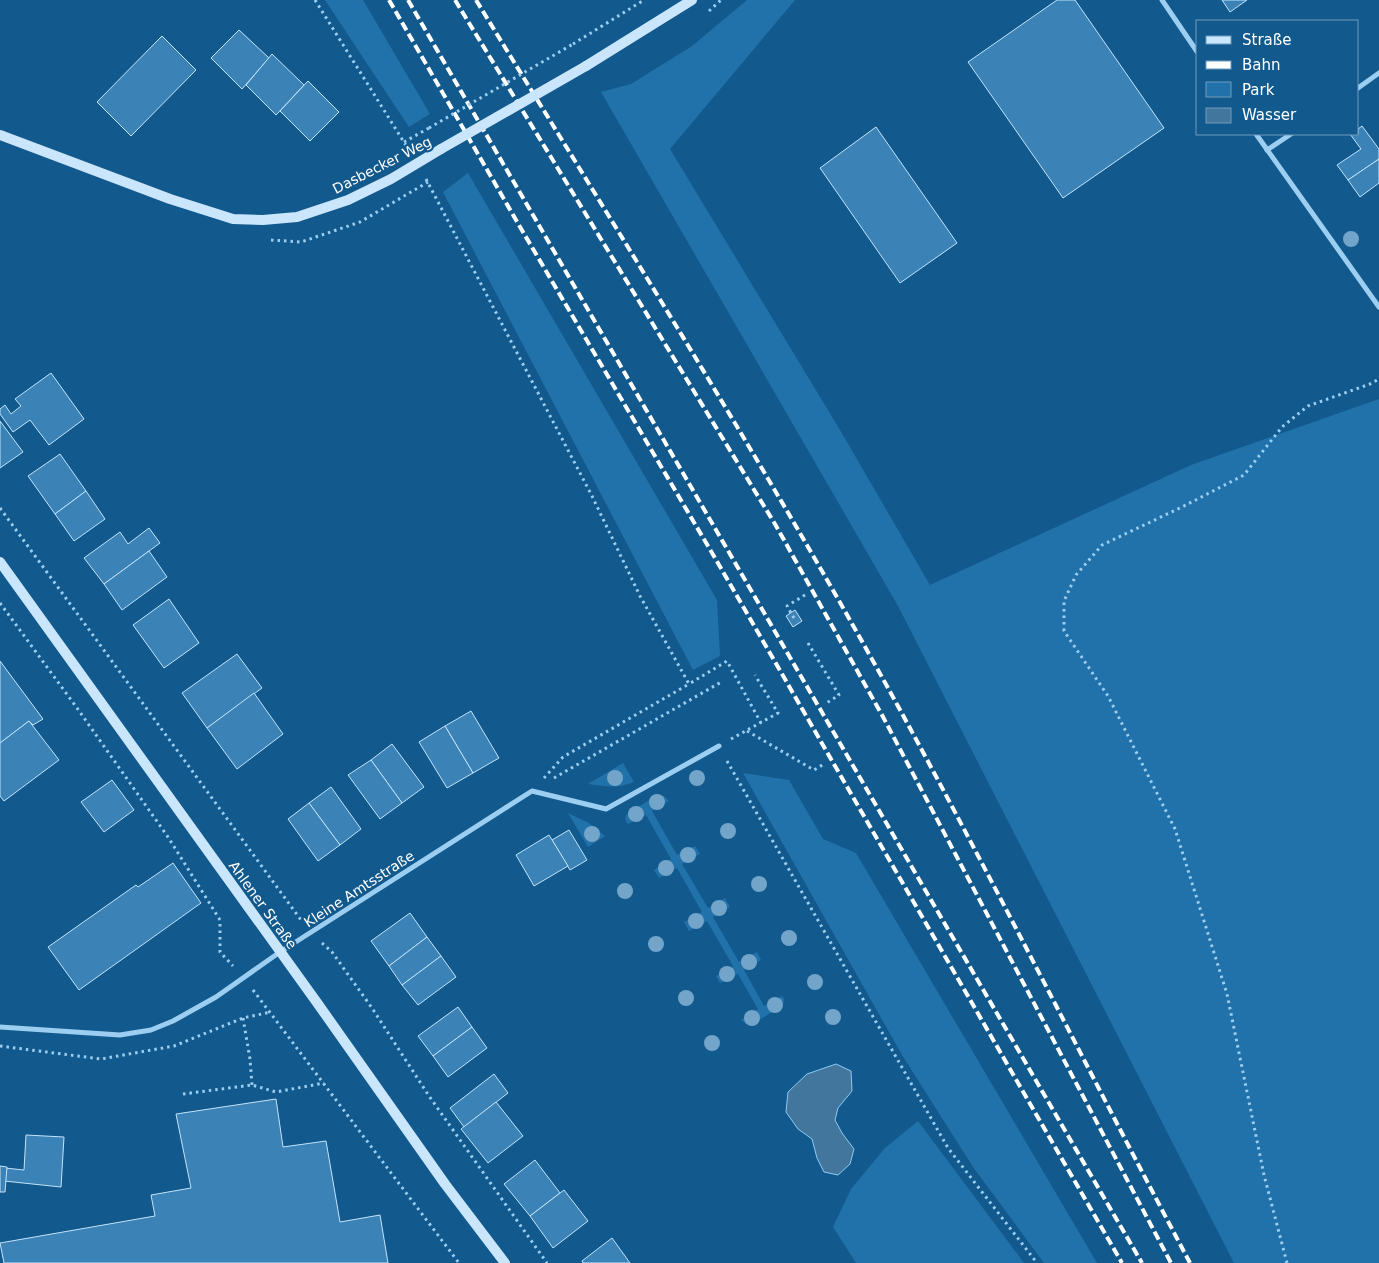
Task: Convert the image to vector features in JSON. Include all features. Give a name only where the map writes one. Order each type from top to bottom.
[{"type":"main road","name":"Dasbecker Weg","points":[[0,135],[170,199],[233,219],[263,220],[297,217],[348,200],[418,164],[586,66],[692,0]]},
{"type":"main road","name":"Ahlener Straße","points":[[0,562],[445,1184],[505,1263]]},
{"type":"street","points":[[1162,0],[1196,50]]},
{"type":"street","points":[[1359,87],[1379,74]]},
{"type":"street","points":[[1257,135],[1379,307]]},
{"type":"street","points":[[1268,150],[1290,135]]},
{"type":"street","points":[[532,791],[606,809],[719,746]]},
{"type":"street","name":"Kleine Amtsstraße","points":[[0,1027],[120,1035],[151,1030],[174,1021],[216,996],[280,952],[532,791]]},
{"type":"path","points":[[315,0],[418,164],[592,496],[640,596],[689,684]]},
{"type":"path","points":[[404,142],[573,44],[644,0]]},
{"type":"path","points":[[1287,1263],[1264,1175],[1227,994],[1176,828],[1108,696],[1064,631],[1064,601],[1076,575],[1102,545],[1244,475],[1282,427],[1308,406],[1379,379]]},
{"type":"path","points":[[0,508],[310,933],[332,952],[372,1008],[429,1096],[548,1263]]},
{"type":"path","points":[[794,618],[787,606],[805,595]]},
{"type":"path","points":[[0,603],[77,708],[168,838],[220,920],[220,952],[244,978],[459,1263]]},
{"type":"path","points":[[808,643],[839,695],[825,704]]},
{"type":"path","points":[[532,791],[563,757],[727,661],[761,723]]},
{"type":"path","points":[[755,676],[778,713],[719,746],[948,1148],[1036,1263]]},
{"type":"path","points":[[532,791],[723,681]]},
{"type":"path","points":[[746,731],[814,770],[824,764]]},
{"type":"path","points":[[243,1018],[252,1085]]},
{"type":"path","points":[[183,1094],[252,1085],[276,1092],[324,1083]]},
{"type":"green space","points":[[325,0],[363,0],[430,114],[409,127]]},
{"type":"green space","points":[[747,0],[795,0],[670,149],[840,430],[930,585],[1191,465],[1379,399],[1379,1263],[1234,1263],[898,606],[601,92],[631,84],[692,46]]},
{"type":"green space","points":[[468,173],[717,600],[720,656],[693,670],[443,192]]},
{"type":"green space","points":[[623,763],[634,782],[617,786],[588,784]]},
{"type":"green space","points":[[743,773],[789,780],[823,839],[856,853],[1097,1263],[1044,1263],[973,1167],[902,1055]]},
{"type":"green space","points":[[658,795],[664,796],[669,801],[652,811],[677,855],[695,846],[700,854],[682,864],[708,908],[725,898],[730,907],[713,917],[739,962],[757,952],[761,960],[744,970],[764,1006],[782,996],[784,999],[781,1007],[752,1024],[746,1024],[741,1020],[758,1009],[738,974],[720,983],[716,976],[733,966],[707,921],[689,931],[684,922],[702,912],[677,868],[659,878],[654,870],[671,859],[646,815],[628,824],[626,820],[628,813]]},
{"type":"green space","points":[[568,813],[589,823],[605,836],[588,847]]},
{"type":"green space","points":[[918,1121],[1024,1263],[856,1263],[833,1227],[851,1189],[885,1148]]},
{"type":"water","points":[[836,1064],[851,1071],[852,1091],[838,1108],[835,1120],[854,1149],[850,1164],[838,1175],[824,1172],[817,1158],[812,1139],[798,1129],[786,1112],[788,1092],[807,1074]]},
{"type":"building","points":[[1057,0],[1075,0],[1164,128],[1063,198],[968,62]]},
{"type":"building","points":[[1222,0],[1247,0],[1230,12]]},
{"type":"building","points":[[239,30],[269,58],[242,89],[211,58]]},
{"type":"building","points":[[162,36],[196,70],[131,136],[97,102]]},
{"type":"building","points":[[272,54],[304,85],[276,115],[246,85]]},
{"type":"building","points":[[308,81],[339,112],[310,141],[280,111]]},
{"type":"building","points":[[1362,126],[1379,149],[1379,159],[1348,180],[1337,165],[1361,149],[1351,135],[1359,135],[1359,128]]},
{"type":"building","points":[[876,127],[957,243],[900,283],[820,168]]},
{"type":"building","points":[[1379,159],[1379,183],[1360,197],[1348,180]]},
{"type":"building","points":[[51,373],[84,419],[49,445],[30,420],[13,432],[0,414],[0,409],[5,405],[11,414],[21,406],[15,399]]},
{"type":"building","points":[[0,421],[23,452],[0,468]]},
{"type":"building","points":[[60,454],[86,491],[55,514],[28,476]]},
{"type":"building","points":[[86,491],[105,519],[74,541],[55,514]]},
{"type":"building","points":[[149,528],[160,543],[104,584],[84,558],[120,532],[128,544]]},
{"type":"building","points":[[149,551],[167,577],[122,610],[104,584]]},
{"type":"building","points":[[169,599],[199,643],[164,668],[133,625]]},
{"type":"building","points":[[795,610],[802,621],[793,627],[786,616]]},
{"type":"building","points":[[237,654],[262,688],[207,728],[182,693]]},
{"type":"building","points":[[0,661],[43,719],[33,725],[29,721],[0,743]]},
{"type":"building","points":[[254,693],[283,734],[237,769],[207,728]]},
{"type":"building","points":[[471,711],[499,758],[473,773],[445,726]]},
{"type":"building","points":[[29,721],[59,760],[4,801],[0,796],[0,743]]},
{"type":"building","points":[[445,726],[473,773],[447,788],[419,742]]},
{"type":"building","points":[[392,744],[424,787],[402,803],[371,760]]},
{"type":"building","points":[[371,760],[402,803],[380,819],[348,775]]},
{"type":"building","points":[[112,780],[134,810],[104,832],[81,802]]},
{"type":"building","points":[[331,787],[361,829],[340,845],[309,803]]},
{"type":"building","points":[[309,803],[340,845],[318,861],[288,819]]},
{"type":"building","points":[[569,830],[587,860],[570,870],[552,840]]},
{"type":"building","points":[[549,835],[568,866],[534,886],[516,855]]},
{"type":"building","points":[[173,863],[201,903],[79,990],[48,947],[136,885],[138,887]]},
{"type":"building","points":[[410,913],[427,937],[389,966],[371,941]]},
{"type":"building","points":[[427,937],[441,956],[402,985],[389,966]]},
{"type":"building","points":[[441,956],[456,977],[418,1005],[402,985]]},
{"type":"building","points":[[458,1007],[472,1027],[433,1056],[418,1036]]},
{"type":"building","points":[[472,1027],[487,1048],[448,1077],[433,1056]]},
{"type":"building","points":[[494,1074],[508,1093],[464,1127],[450,1108]]},
{"type":"building","points":[[276,1099],[283,1147],[326,1141],[340,1222],[380,1215],[388,1263],[4,1263],[0,1243],[155,1216],[151,1195],[191,1188],[176,1114]]},
{"type":"building","points":[[496,1102],[523,1136],[488,1163],[461,1129]]},
{"type":"building","points":[[26,1135],[64,1137],[61,1187],[4,1181],[5,1168],[24,1170]]},
{"type":"building","points":[[535,1160],[560,1193],[530,1216],[504,1184]]},
{"type":"building","points":[[0,1166],[7,1167],[5,1192],[0,1192]]},
{"type":"building","points":[[564,1190],[588,1221],[553,1248],[530,1216]]},
{"type":"building","points":[[612,1238],[630,1263],[583,1263],[582,1261]]},
{"type":"railway","points":[[389,0],[715,558],[1122,1263]]},
{"type":"railway","points":[[408,0],[1142,1263]]},
{"type":"railway","points":[[455,0],[775,524],[882,715],[1171,1263]]},
{"type":"railway","points":[[476,0],[692,351],[849,618],[973,846],[1190,1263]]}]
